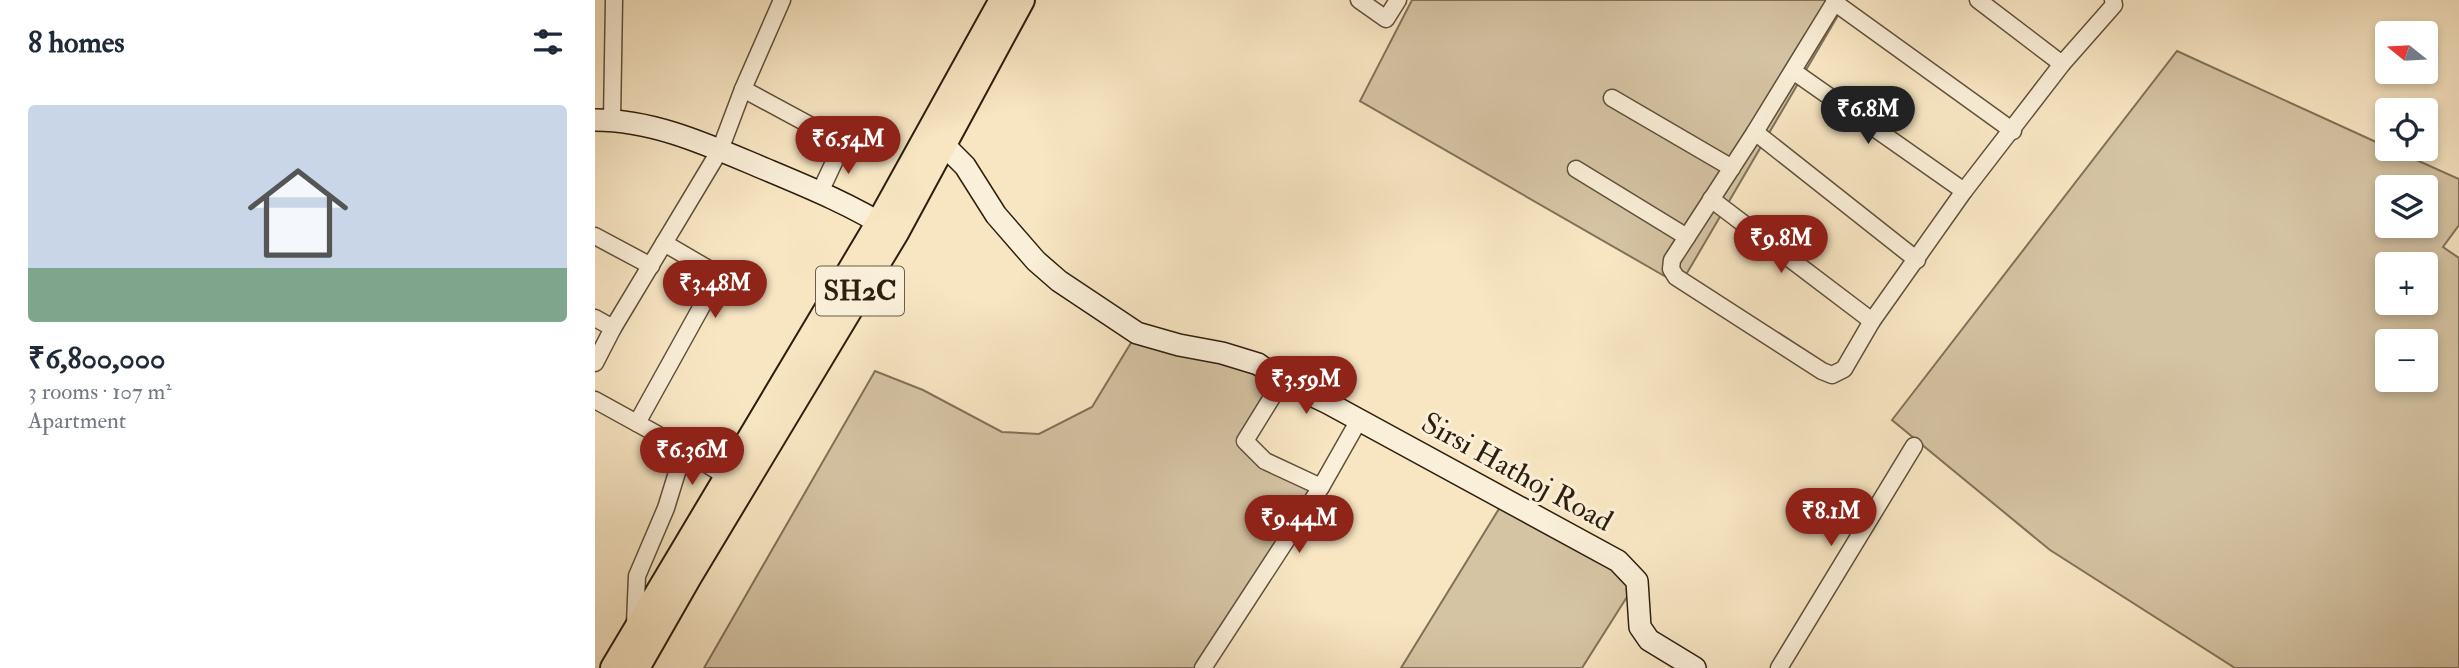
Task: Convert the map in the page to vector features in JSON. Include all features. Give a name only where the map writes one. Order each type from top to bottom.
[{"type":"main road","name":"SH2C","points":[[937,140],[1002,0]]},
{"type":"main road","name":"SH2C","points":[[630,659],[689,577],[937,140],[1022,0]]},
{"type":"main road","name":"SH2C","points":[[630,659],[727,477],[888,228]]},
{"type":"street","points":[[614,0],[603,120],[659,127],[720,150],[820,192],[888,228]]},
{"type":"street","points":[[595,363],[613,328],[720,150],[782,0]]},
{"type":"street","points":[[1359,0],[1386,19],[1398,0]]},
{"type":"street","points":[[1978,0],[2062,64]]},
{"type":"street","points":[[2013,131],[1835,1],[1672,260],[1671,269],[1677,277],[1822,371],[1832,374],[1844,369],[1872,321],[1964,191],[2013,131],[2062,64],[2114,5],[2113,0]]},
{"type":"street","points":[[1793,71],[1964,191]]},
{"type":"street","points":[[743,89],[843,144],[820,192]]},
{"type":"street","points":[[1612,98],[1732,168]]},
{"type":"street","points":[[1755,132],[1916,260]]},
{"type":"street","name":"Sirsi Hathoj Road","points":[[937,140],[965,166],[996,215],[1035,261],[1059,281],[1137,333],[1258,364],[1282,381],[1618,561],[1637,580],[1640,627],[1649,640],[1695,668]]},
{"type":"street","points":[[1576,169],[1687,237]]},
{"type":"street","points":[[1711,199],[1872,321]]},
{"type":"street","points":[[595,236],[651,266]]},
{"type":"street","points":[[637,423],[715,279],[712,271],[664,243]]},
{"type":"street","points":[[595,318],[613,328]]},
{"type":"street","points":[[1282,381],[1245,441],[1265,461],[1321,487]]},
{"type":"street","points":[[595,400],[673,443],[727,477]]},
{"type":"street","points":[[1203,668],[1321,487],[1359,420]]},
{"type":"street","points":[[630,659],[637,576],[666,508],[679,466],[673,443]]},
{"type":"street","points":[[1779,668],[1914,446]]},
{"type":"shaded area","points":[[1412,0],[1847,0],[1680,285],[1360,101]]},
{"type":"shaded area","points":[[2177,51],[2375,142],[2375,161],[2419,161],[2459,179],[2459,225],[2443,247],[2459,258],[2459,668],[2235,668],[2050,550],[1892,420]]},
{"type":"shaded area","points":[[1137,333],[1282,381],[1245,441],[1321,487],[1203,668],[704,668],[875,371],[923,390],[1002,432],[1039,434],[1092,407]]},
{"type":"shaded area","points":[[1505,499],[1637,581],[1582,668],[1401,668]]}]
